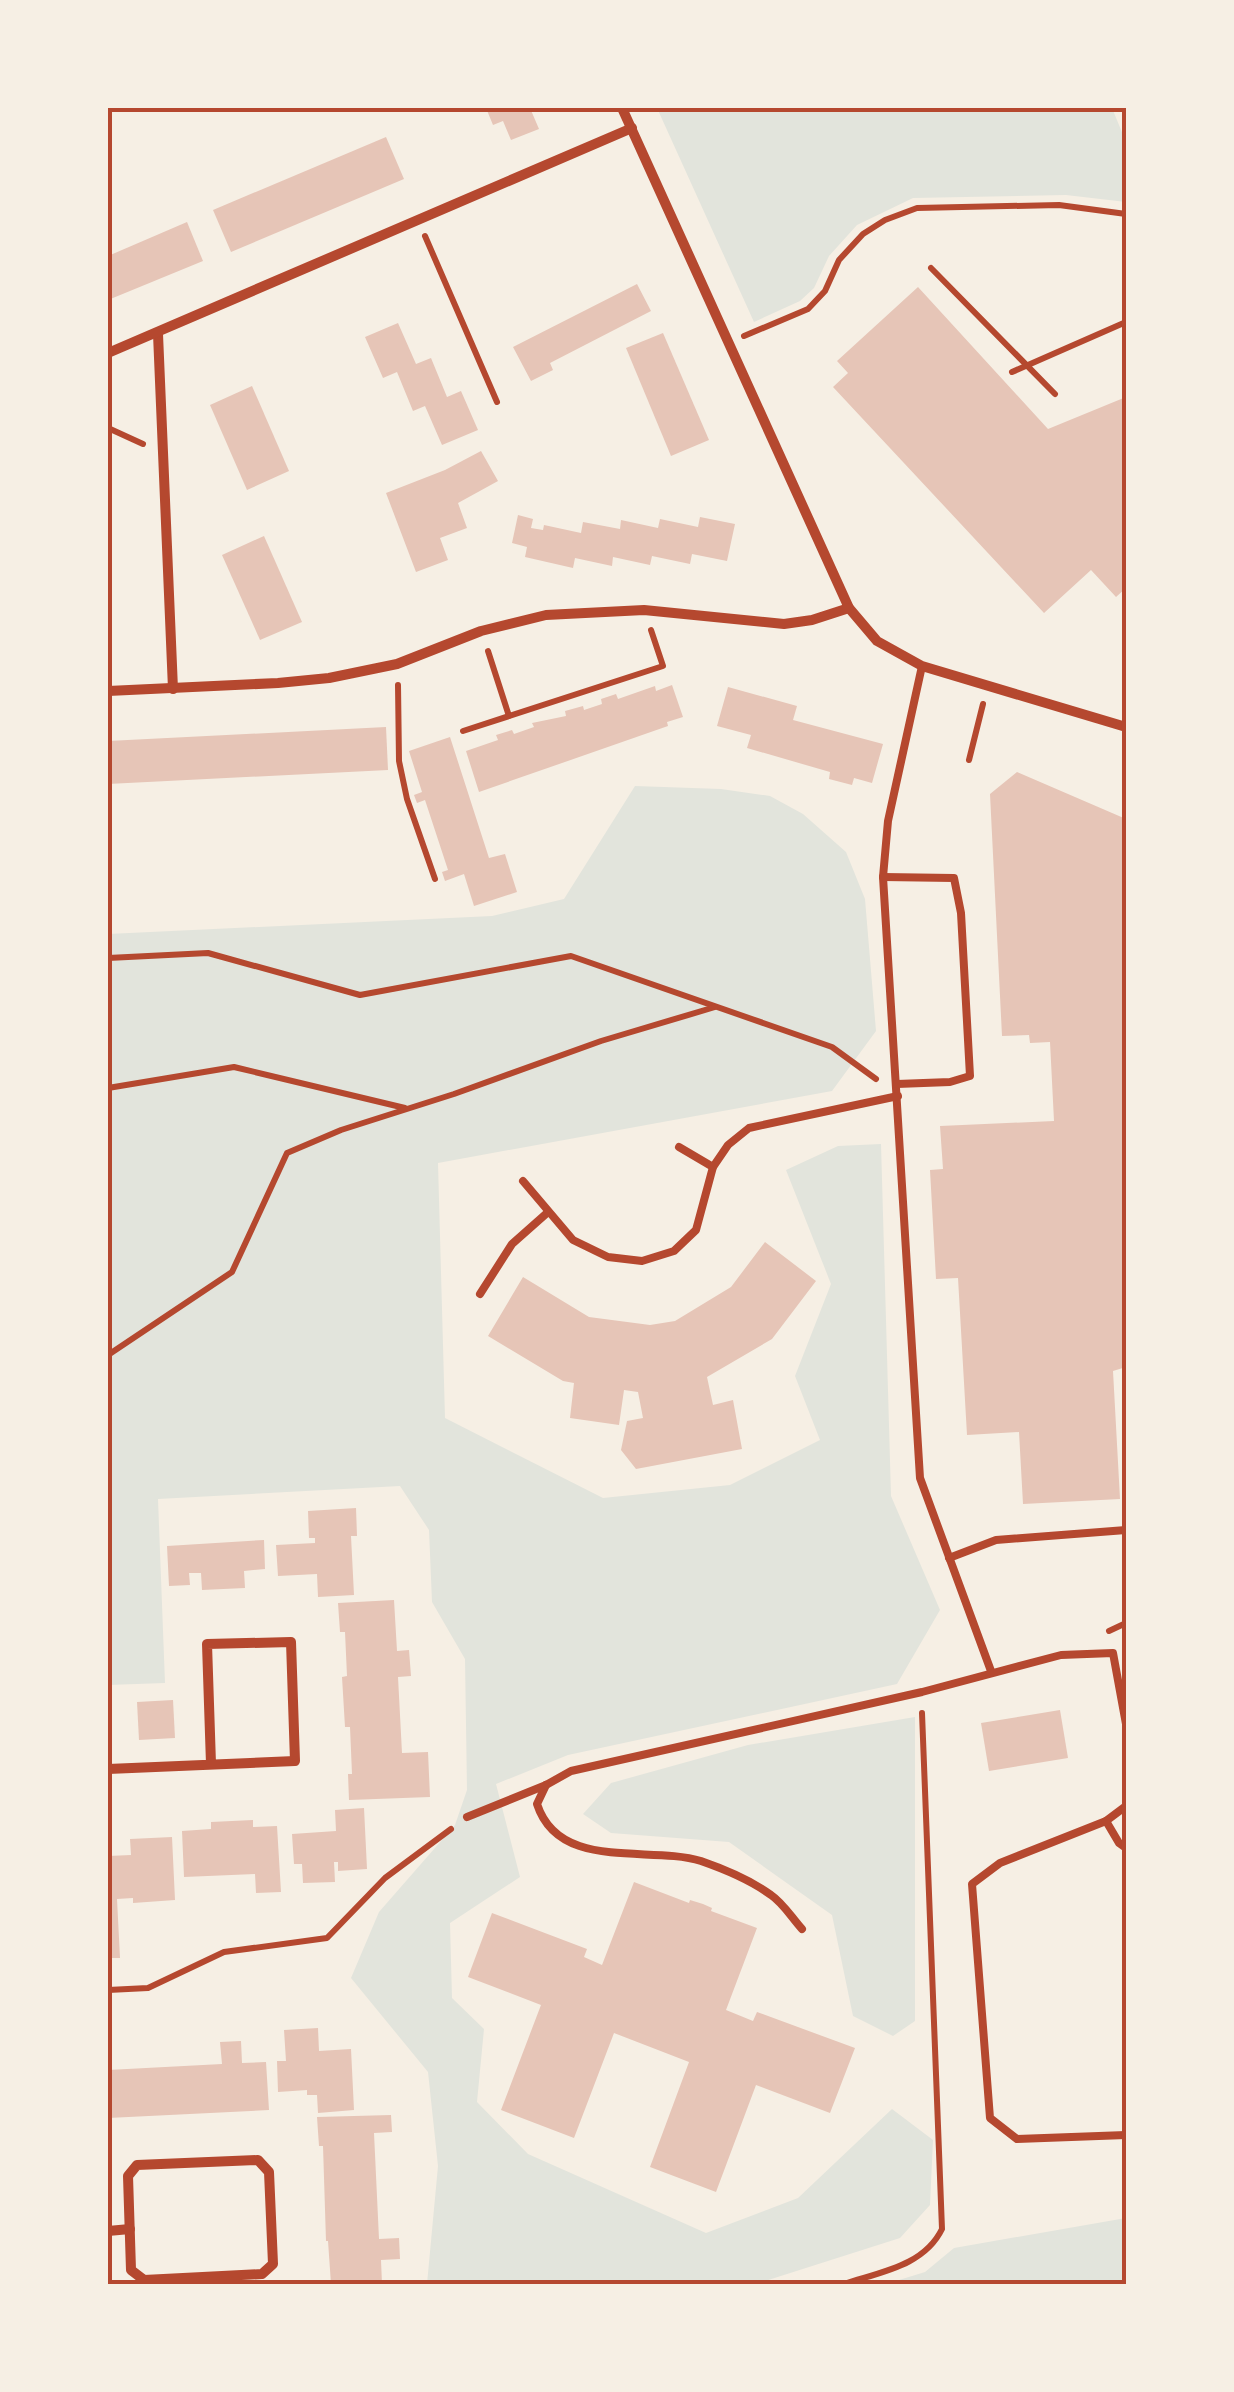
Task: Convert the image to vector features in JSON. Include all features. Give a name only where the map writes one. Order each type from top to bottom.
[{"type":"street","points":[[622,108],[849,608],[876,642],[922,666],[1126,727]]},
{"type":"street","points":[[108,353],[632,128]]},
{"type":"street","points":[[158,334],[173,689]]},
{"type":"street","points":[[108,690],[312,680],[397,664],[480,631],[546,615],[644,610],[784,624],[849,608]]},
{"type":"street","points":[[108,1769],[295,1761],[291,1642],[207,1644],[212,1764]]},
{"type":"street","points":[[258,2160],[269,2172],[273,2264],[262,2274],[144,2280],[132,2270],[130,2230],[128,2176],[137,2165],[258,2160]]},
{"type":"street","points":[[108,2230],[130,2230]]},
{"type":"lane","points":[[922,666],[888,821],[883,877],[920,1478],[991,1671]]},
{"type":"lane","points":[[883,877],[954,878],[961,913],[970,1076],[950,1082],[898,1084]]},
{"type":"lane","points":[[523,1181],[573,1240],[608,1256],[642,1261],[674,1252],[696,1230],[713,1166],[728,1144],[749,1128],[898,1096]]},
{"type":"lane","points":[[679,1147],[713,1166]]},
{"type":"lane","points":[[480,1294],[512,1244],[547,1213]]},
{"type":"lane","points":[[949,1558],[996,1540],[1126,1530]]},
{"type":"lane","points":[[468,1817],[546,1785],[571,1770],[922,1692],[1061,1655],[1114,1653],[1126,1724]]},
{"type":"lane","points":[[108,1750],[108,1769]]},
{"type":"lane","points":[[546,1785],[537,1804],[543,1823],[565,1839],[607,1853],[698,1860],[773,1896],[802,1930]]},
{"type":"lane","points":[[1126,1806],[1106,1820],[1000,1863],[972,1884],[990,2118],[1017,2140],[1126,2135]]},
{"type":"lane","points":[[1106,1820],[1119,1844],[1126,1848]]},
{"type":"path","points":[[728,343],[808,309],[825,291],[839,260],[863,234],[885,220],[917,208],[1060,204],[1126,214]]},
{"type":"path","points":[[418,221],[498,402]]},
{"type":"path","points":[[930,268],[1056,394]]},
{"type":"path","points":[[1012,372],[1126,322]]},
{"type":"path","points":[[108,428],[162,454]]},
{"type":"path","points":[[463,731],[662,666],[644,610]]},
{"type":"path","points":[[480,631],[509,716]]},
{"type":"path","points":[[397,664],[399,761],[407,799],[435,879]]},
{"type":"path","points":[[969,760],[989,684]]},
{"type":"path","points":[[108,958],[208,952],[360,995],[571,956],[832,1046],[898,1096]]},
{"type":"path","points":[[108,1355],[232,1272],[287,1153],[341,1130],[601,1040],[716,1006]]},
{"type":"path","points":[[108,1088],[234,1067],[408,1108]]},
{"type":"path","points":[[844,2284],[918,2259],[934,2246],[942,2229],[922,1692]]},
{"type":"path","points":[[108,1990],[148,1988],[224,1952],[326,1938],[385,1878],[468,1817]]},
{"type":"shaded area","points":[[657,108],[1112,108],[1126,142],[1126,202],[1066,195],[913,198],[857,225],[829,256],[814,288],[800,301],[754,322]]},
{"type":"shaded area","points":[[635,786],[721,789],[770,796],[803,814],[846,852],[865,899],[876,1031],[832,1091],[438,1163],[445,1418],[603,1498],[730,1485],[820,1440],[795,1376],[831,1284],[786,1170],[838,1146],[881,1144],[891,1496],[940,1610],[897,1684],[568,1755],[496,1784],[520,1877],[450,1923],[452,1998],[484,2029],[477,2102],[528,2154],[706,2233],[798,2198],[892,2109],[933,2140],[930,2205],[900,2238],[756,2284],[427,2284],[438,2166],[428,2072],[351,1978],[379,1912],[455,1825],[467,1790],[465,1659],[432,1602],[429,1530],[400,1486],[158,1499],[165,1683],[108,1685],[108,934],[492,916],[564,899]]},
{"type":"shaded area","points":[[915,1717],[915,2021],[893,2036],[853,2016],[832,1915],[729,1842],[611,1833],[583,1814],[611,1783],[748,1745]]},
{"type":"shaded area","points":[[1126,2218],[1126,2284],[886,2284],[925,2272],[954,2248]]},
{"type":"building","points":[[486,108],[530,108],[539,129],[511,140],[503,121],[493,125]]},
{"type":"building","points":[[386,137],[404,179],[231,252],[213,210]]},
{"type":"building","points":[[187,222],[203,261],[108,300],[108,256]]},
{"type":"building","points":[[637,284],[651,311],[550,363],[553,370],[531,381],[513,347]]},
{"type":"building","points":[[918,287],[1048,429],[1126,397],[1126,588],[1116,597],[1091,570],[1044,613],[833,387],[848,373],[837,361]]},
{"type":"building","points":[[398,323],[416,364],[431,358],[447,397],[461,391],[478,430],[442,445],[425,406],[413,411],[397,372],[383,378],[365,337]]},
{"type":"building","points":[[663,333],[709,440],[671,456],[626,348]]},
{"type":"building","points":[[252,386],[289,471],[247,490],[210,405]]},
{"type":"building","points":[[481,451],[498,481],[458,503],[467,528],[440,538],[448,560],[416,572],[386,493]]},
{"type":"building","points":[[518,515],[533,519],[531,528],[543,530],[544,525],[581,533],[583,522],[620,529],[621,520],[658,528],[660,519],[698,527],[700,517],[735,524],[727,561],[692,554],[690,564],[652,556],[650,565],[613,557],[612,566],[575,558],[573,568],[525,557],[527,547],[512,543]]},
{"type":"building","points":[[264,536],[302,622],[260,640],[222,555]]},
{"type":"building","points":[[672,685],[683,717],[667,722],[668,726],[479,792],[466,751],[498,740],[496,735],[512,730],[514,734],[534,727],[532,723],[566,716],[565,711],[602,704],[601,699],[616,694],[618,699],[655,686],[656,691]]},
{"type":"building","points":[[728,687],[797,706],[793,720],[883,744],[872,783],[854,778],[852,785],[829,779],[830,772],[747,748],[751,735],[717,726]]},
{"type":"building","points":[[386,727],[388,770],[108,784],[108,741]]},
{"type":"building","points":[[450,737],[489,858],[505,854],[517,892],[474,906],[464,874],[445,881],[442,872],[448,870],[425,800],[417,803],[414,795],[422,792],[409,751]]},
{"type":"building","points":[[1017,772],[1126,819],[1126,1367],[1113,1371],[1120,1499],[1023,1504],[1019,1432],[967,1435],[958,1278],[936,1279],[930,1170],[943,1169],[940,1126],[1054,1121],[1050,1042],[1030,1043],[1029,1035],[1002,1036],[990,794]]},
{"type":"building","points":[[765,1242],[816,1281],[772,1339],[707,1377],[713,1405],[733,1400],[742,1449],[636,1469],[621,1450],[627,1421],[643,1418],[638,1392],[624,1390],[619,1425],[570,1418],[574,1383],[563,1381],[488,1336],[523,1277],[589,1317],[650,1325],[675,1321],[731,1287]]},
{"type":"building","points":[[356,1508],[357,1536],[351,1536],[354,1595],[318,1597],[317,1574],[278,1576],[276,1545],[315,1543],[315,1538],[309,1538],[308,1511]]},
{"type":"building","points":[[264,1540],[265,1569],[244,1571],[245,1588],[202,1590],[201,1573],[189,1573],[190,1585],[169,1586],[167,1546]]},
{"type":"building","points":[[394,1600],[397,1651],[409,1650],[411,1676],[398,1677],[402,1753],[428,1752],[430,1797],[349,1800],[350,1727],[345,1727],[342,1677],[347,1676],[345,1632],[340,1632],[338,1603]]},
{"type":"building","points":[[173,1700],[175,1738],[139,1740],[137,1702]]},
{"type":"building","points":[[1060,1710],[1068,1758],[989,1771],[981,1723]]},
{"type":"building","points":[[364,1808],[367,1869],[338,1871],[338,1862],[334,1862],[335,1882],[303,1883],[302,1864],[294,1864],[292,1834],[336,1831],[335,1810]]},
{"type":"building","points":[[253,1820],[253,1827],[277,1826],[281,1892],[256,1893],[255,1874],[184,1877],[182,1831],[211,1829],[211,1822]]},
{"type":"building","points":[[172,1837],[175,1900],[133,1903],[133,1898],[117,1899],[120,1958],[108,1958],[108,1856],[131,1855],[130,1839]]},
{"type":"building","points":[[634,1882],[689,1903],[690,1900],[703,1904],[711,1911],[757,1928],[726,2010],[753,2021],[757,2012],[855,2048],[830,2113],[756,2085],[716,2192],[650,2167],[689,2062],[614,2033],[574,2138],[501,2110],[541,2005],[468,1977],[492,1913],[587,1949],[584,1957],[602,1965]]},
{"type":"building","points":[[318,2028],[319,2051],[351,2049],[354,2110],[318,2113],[317,2095],[307,2095],[307,2090],[278,2092],[277,2061],[286,2061],[284,2030]]},
{"type":"building","points":[[241,2041],[242,2063],[266,2062],[269,2110],[108,2118],[108,2070],[222,2064],[220,2042]]},
{"type":"building","points":[[391,2115],[392,2132],[374,2133],[379,2239],[399,2238],[400,2259],[381,2260],[382,2284],[331,2284],[323,2146],[319,2146],[317,2117]]}]
